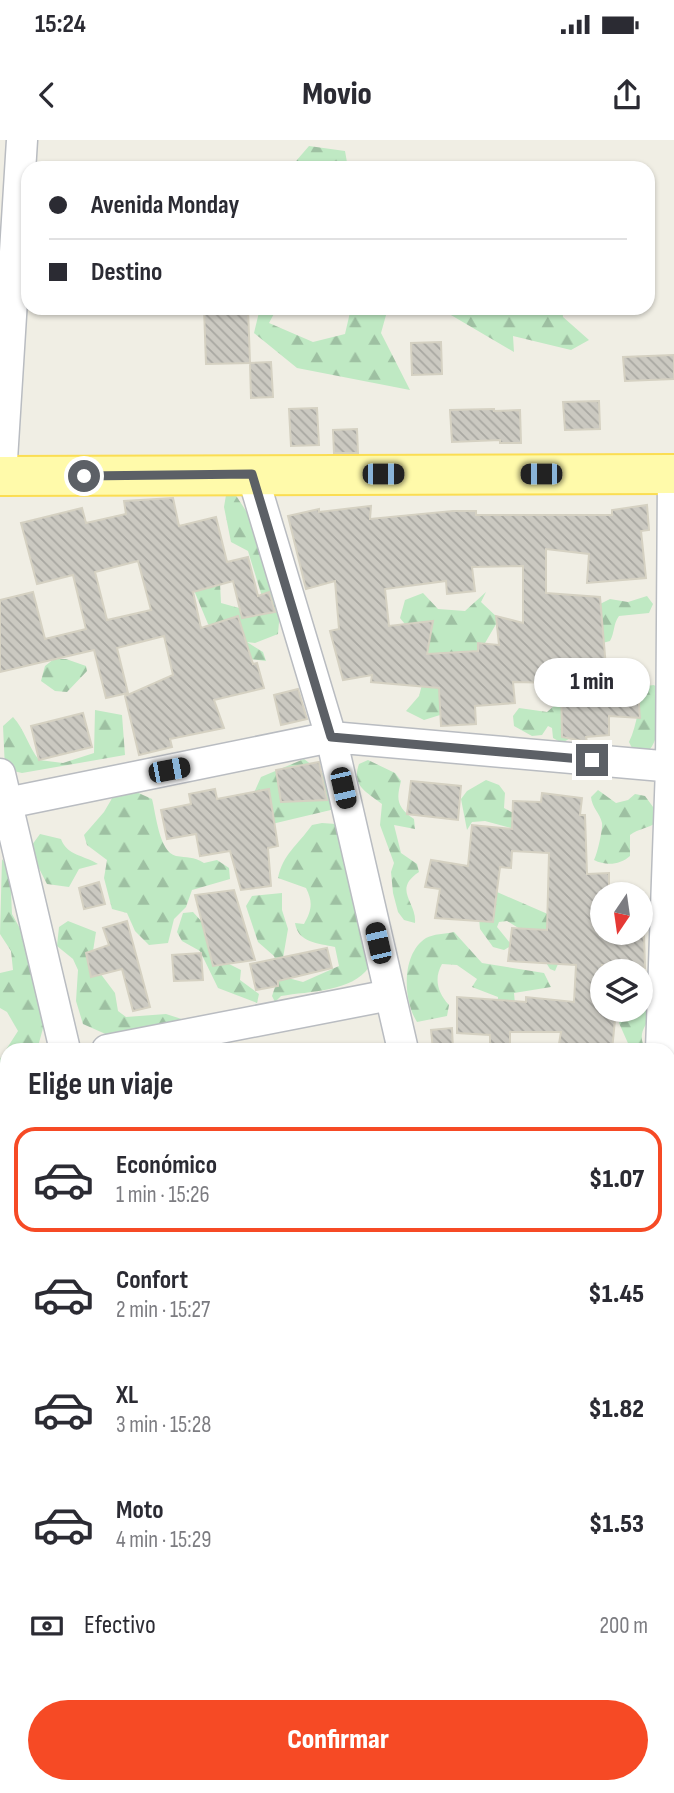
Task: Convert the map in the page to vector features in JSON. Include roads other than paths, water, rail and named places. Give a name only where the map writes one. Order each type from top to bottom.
[{"type":"main road","points":[[0,476],[673,474]]},
{"type":"street","points":[[0,476],[22,140]]},
{"type":"street","points":[[252,474],[331,737],[401,1043]]},
{"type":"street","points":[[666,1039],[672,767],[673,474]]},
{"type":"street","points":[[4,805],[331,737],[672,767]]},
{"type":"street","points":[[0,774],[4,805],[63,1043]]},
{"type":"street","points":[[143,1043],[390,995]]}]
